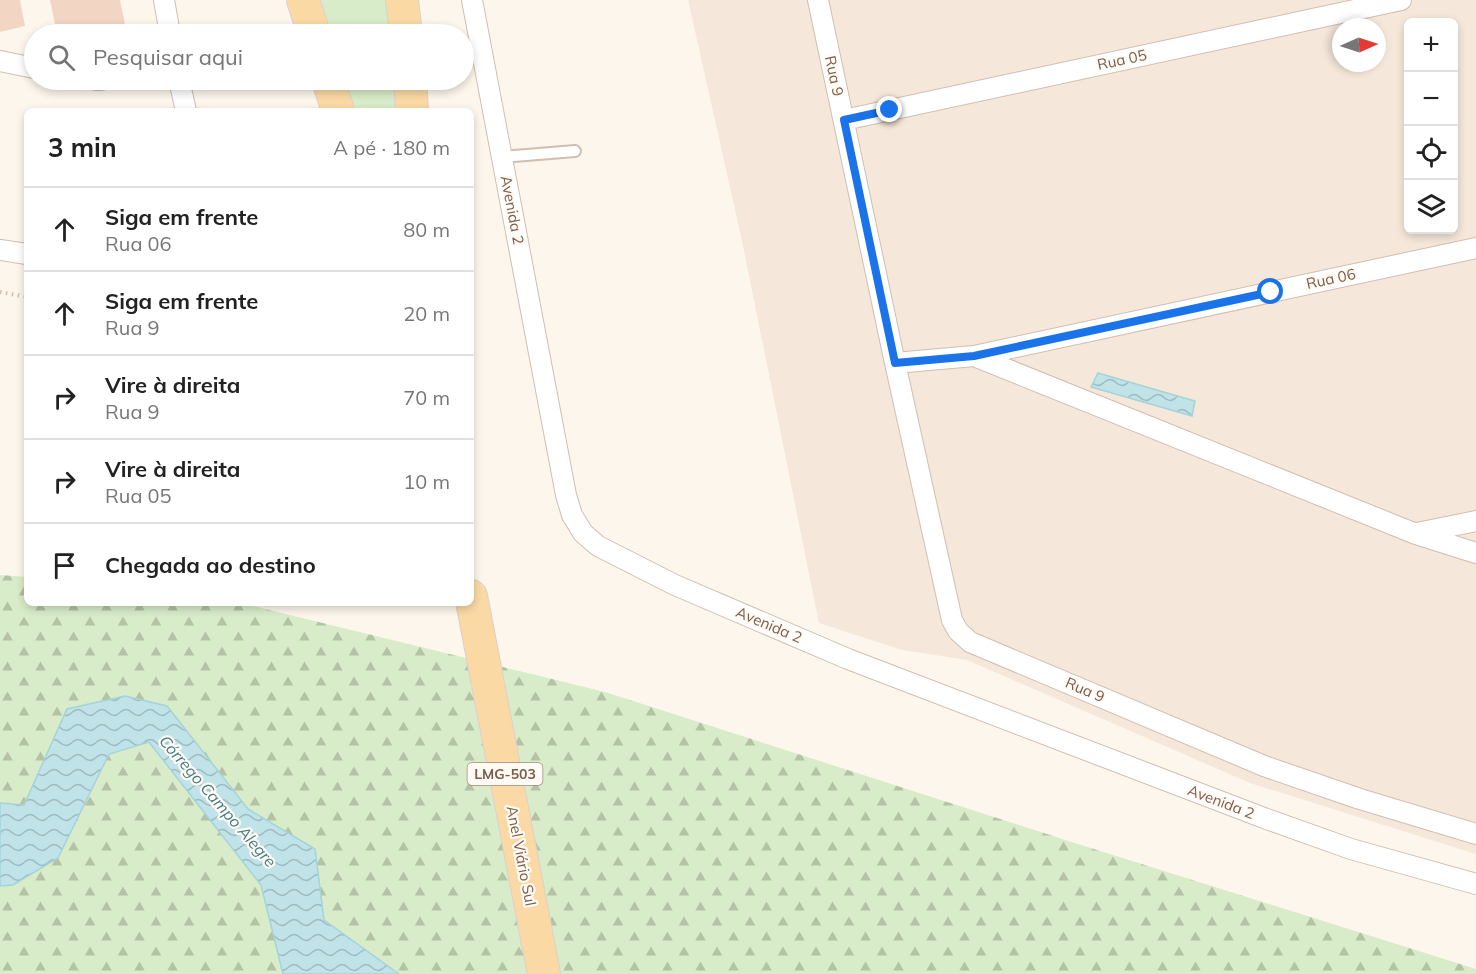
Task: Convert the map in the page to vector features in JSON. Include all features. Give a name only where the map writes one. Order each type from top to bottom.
[{"type":"main road","points":[[303,0],[311,24]]},
{"type":"main road","points":[[402,0],[405,24]]},
{"type":"main road","points":[[331,90],[337,108]]},
{"type":"main road","points":[[411,90],[412,108]]},
{"type":"main road","name":"Anel Viário Sul","points":[[473,606],[541,962]]},
{"type":"street","points":[[164,0],[168,24]]},
{"type":"street","name":"Avenida 2","points":[[472,0],[566,495],[572,515],[583,533],[598,546],[675,585],[848,659],[1351,849],[1476,884]]},
{"type":"street","name":"Rua 9","points":[[818,0],[952,620],[963,636],[970,642],[1264,766],[1360,799],[1476,834]]},
{"type":"street","name":"Rua 05","points":[[844,120],[1401,0]]},
{"type":"street","points":[[0,61],[24,66]]},
{"type":"street","points":[[181,90],[185,108]]},
{"type":"street","name":"Rua 06","points":[[974,356],[1476,248]]},
{"type":"street","points":[[0,250],[24,254]]},
{"type":"street","points":[[895,363],[974,356],[1416,534],[1476,553]]},
{"type":"street","points":[[1416,534],[1476,521]]},
{"type":"lane","points":[[502,157],[575,151]]},
{"type":"path","points":[[0,292],[24,296]]},
{"type":"shaded area","points":[[688,0],[1476,0],[1476,854],[1250,783],[967,660],[902,650],[819,623],[742,241]]},
{"type":"green space","points":[[303,0],[402,0],[405,24],[311,24]]},
{"type":"green space","points":[[331,90],[411,90],[412,108],[337,108]]},
{"type":"green space","points":[[0,575],[24,577],[24,606],[253,606],[605,692],[1476,969],[1476,974],[0,974]]},
{"type":"water","points":[[1098,373],[1195,401],[1192,416],[1091,387]]},
{"type":"water","name":"Córrego Campo Alegre","points":[[125,696],[167,706],[248,809],[315,849],[324,920],[399,974],[283,974],[261,885],[149,742],[109,754],[58,858],[13,885],[0,886],[0,803],[24,805],[67,709]]},
{"type":"building","points":[[0,0],[20,0],[24,26],[0,32]]},
{"type":"building","points":[[50,0],[120,0],[125,24],[55,24]]},
{"type":"route","points":[[890,110],[844,120],[895,363],[974,356],[1271,292]]}]
